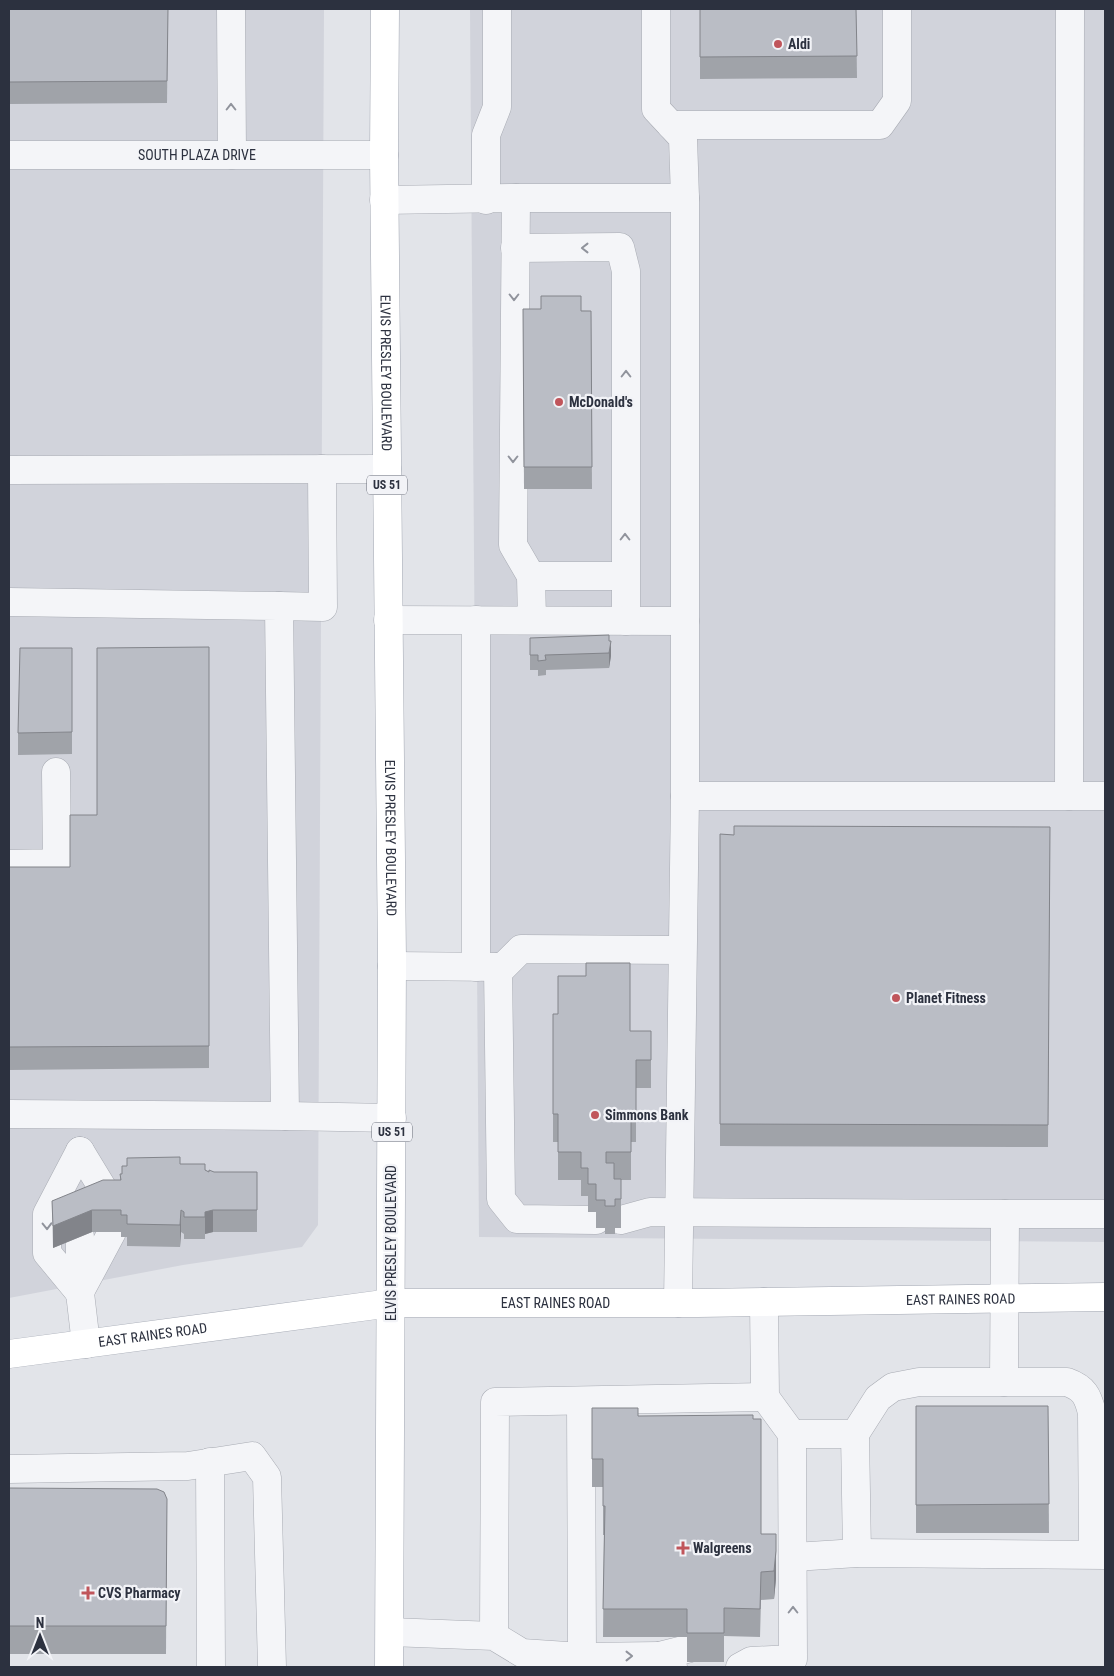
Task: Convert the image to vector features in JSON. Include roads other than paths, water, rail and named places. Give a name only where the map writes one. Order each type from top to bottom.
[{"type":"main road","name":"ELVIS PRESLEY BOULEVARD","points":[[385,9],[384,200],[392,966],[389,1667]]},
{"type":"main road","name":"EAST RAINES ROAD","points":[[9,1354],[391,1303],[678,1303],[1105,1297]]},
{"type":"street","points":[[230,9],[232,155]]},
{"type":"street","points":[[486,200],[486,134],[497,107],[497,9]]},
{"type":"street","points":[[656,9],[656,109],[683,138],[685,198],[685,796],[678,1303]]},
{"type":"street","points":[[671,125],[880,125],[898,101],[897,9]]},
{"type":"street","points":[[1069,796],[1070,9]]},
{"type":"street","name":"SOUTH PLAZA DRIVE","points":[[9,155],[384,155]]},
{"type":"street","points":[[516,198],[513,545],[531,576],[532,620]]},
{"type":"street","points":[[384,200],[685,198]]},
{"type":"street","points":[[515,248],[620,247],[626,271],[626,621]]},
{"type":"street","points":[[9,602],[323,608],[322,469]]},
{"type":"street","points":[[9,470],[387,469]]},
{"type":"street","points":[[531,576],[625,576]]},
{"type":"street","points":[[279,606],[285,1116]]},
{"type":"street","points":[[388,620],[685,621]]},
{"type":"street","points":[[476,620],[487,967],[501,1199],[517,1219],[608,1220],[650,1212],[1105,1214]]},
{"type":"street","points":[[9,864],[57,863],[56,772]]},
{"type":"street","points":[[685,796],[1105,796]]},
{"type":"street","points":[[392,966],[503,967],[521,949],[682,950]]},
{"type":"street","points":[[9,1114],[392,1118]]},
{"type":"street","points":[[81,1115],[80,1151],[89,1222],[80,1293],[86,1344]]},
{"type":"street","points":[[80,1151],[89,1222],[80,1293]]},
{"type":"street","points":[[80,1151],[47,1214],[48,1253],[80,1293]]},
{"type":"street","points":[[1004,1214],[1004,1382]]},
{"type":"street","points":[[738,1659],[793,1659],[792,1434],[765,1397],[764,1302]]},
{"type":"street","points":[[794,1557],[857,1553],[1099,1554],[1092,1413],[1089,1398],[1082,1387],[1067,1382],[919,1382],[893,1387],[878,1398],[855,1434],[857,1553]]},
{"type":"street","points":[[494,1636],[495,1402],[581,1402],[765,1397]]},
{"type":"street","points":[[581,1402],[582,1657]]},
{"type":"street","points":[[792,1434],[855,1434]]},
{"type":"street","points":[[9,1468],[188,1466],[252,1456],[267,1477],[272,1667]]},
{"type":"street","points":[[210,1462],[211,1667]]},
{"type":"street","points":[[390,1632],[494,1636],[522,1653],[582,1657],[673,1658]]},
{"type":"place","name":"Aldi","points":[[778,44]]},
{"type":"place","name":"McDonald's","points":[[559,402]]},
{"type":"place","name":"Planet Fitness","points":[[896,998]]},
{"type":"place","name":"Simmons Bank","points":[[595,1115]]},
{"type":"place","name":"Walgreens","points":[[683,1548]]},
{"type":"place","name":"CVS Pharmacy","points":[[88,1593]]}]
